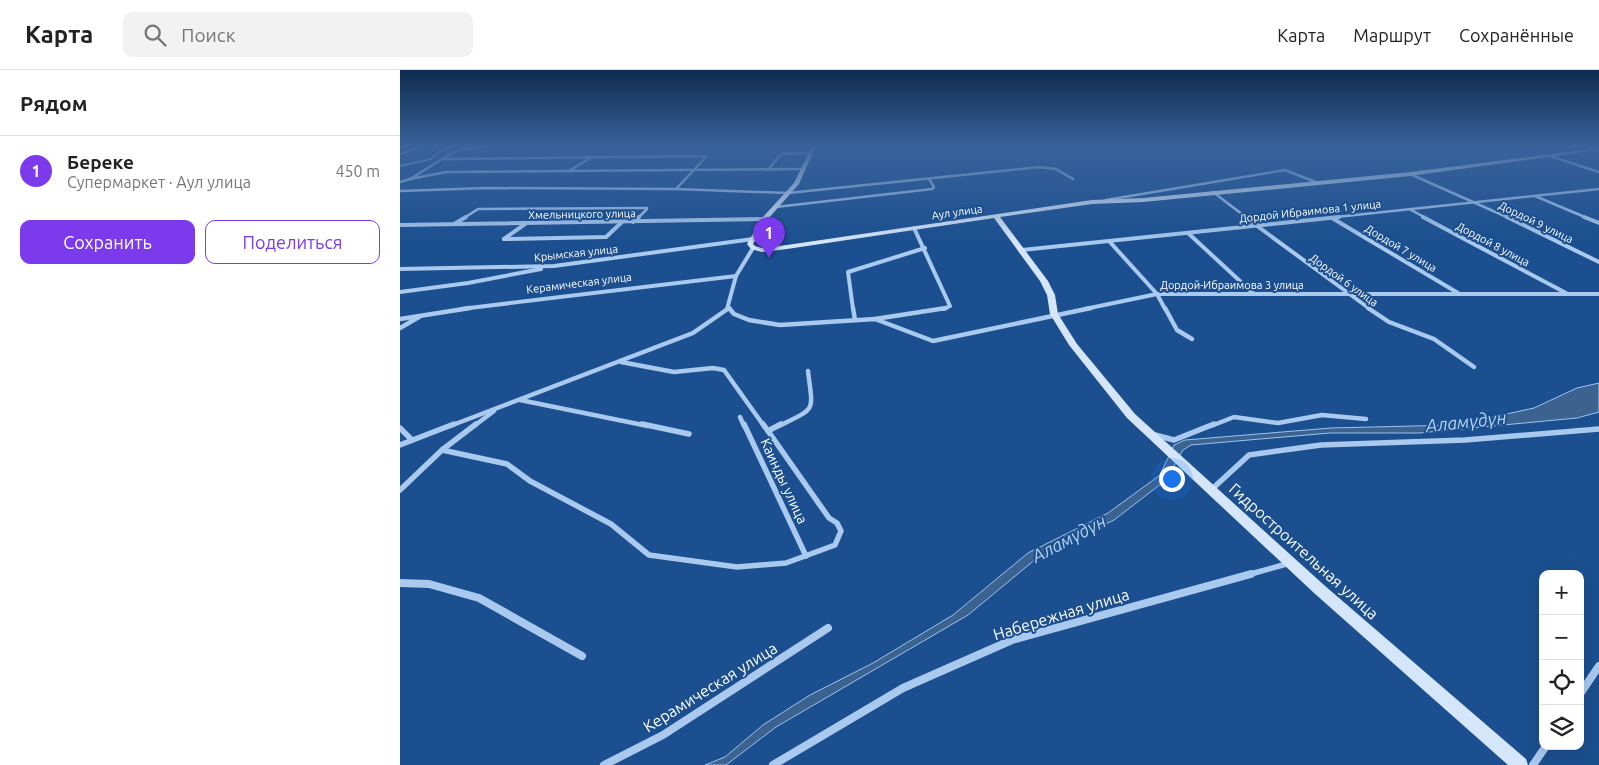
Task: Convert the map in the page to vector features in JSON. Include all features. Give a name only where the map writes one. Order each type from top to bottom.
[{"type":"main road","points":[[752,248],[750,244],[764,219],[788,193],[798,178]]},
{"type":"main road","points":[[1092,202],[1365,178]]},
{"type":"main road","name":"Аул улица","points":[[752,248],[766,249],[1092,202]]},
{"type":"main road","points":[[996,216],[1044,281],[1051,295],[1054,314],[1086,362],[1150,435],[1210,490]]},
{"type":"main road","name":"Гидростроительная улица","points":[[1210,490],[1290,563],[1520,765]]},
{"type":"street","points":[[676,189],[687,178]]},
{"type":"street","points":[[400,191],[485,188],[676,189],[788,193],[834,190],[933,178]]},
{"type":"street","name":"Аул улица","points":[[1092,202],[1234,178]]},
{"type":"street","name":"Аул улица","points":[[1306,178],[1318,183]]},
{"type":"street","name":"Дордой 9 улица","points":[[1421,178],[1477,202],[1599,262]]},
{"type":"street","points":[[400,182],[410,179]]},
{"type":"street","points":[[776,207],[932,189],[934,187],[928,179]]},
{"type":"street","points":[[876,185],[882,195]]},
{"type":"street","name":"Дордой Ибраимова 1 улица","points":[[1022,250],[1599,189]]},
{"type":"street","points":[[834,190],[837,200]]},
{"type":"street","name":"Дордой 6 улица","points":[[1213,192],[1347,294],[1389,322],[1434,339],[1474,367]]},
{"type":"street","points":[[1534,196],[1599,223]]},
{"type":"street","points":[[453,224],[478,209],[647,208],[633,222]]},
{"type":"street","name":"Дордой 8 улица","points":[[1410,210],[1568,294]]},
{"type":"street","name":"Дордой 7 улица","points":[[1332,218],[1460,294]]},
{"type":"street","name":"Хмельницкого улица","points":[[401,226],[764,219]]},
{"type":"street","points":[[525,223],[504,239],[606,237],[622,222]]},
{"type":"street","points":[[875,319],[944,309],[950,306],[925,248],[914,228]]},
{"type":"street","points":[[1188,233],[1254,294]]},
{"type":"street","name":"Крымская улица","points":[[400,269],[554,266],[753,239]]},
{"type":"street","points":[[1110,241],[1157,294],[1177,330],[1192,339]]},
{"type":"street","points":[[400,445],[693,334],[729,308],[736,276],[752,248]]},
{"type":"street","points":[[855,320],[848,272],[925,248]]},
{"type":"street","points":[[400,292],[486,280],[554,266]]},
{"type":"street","name":"Керамическая улица","points":[[400,319],[424,314],[736,276]]},
{"type":"street","name":"Дордой-Ибраимова 3 улица","points":[[729,308],[734,314],[749,320],[780,325],[875,319],[933,341],[1054,314],[1157,294],[1599,294]]},
{"type":"street","name":"Керамическая улица","points":[[400,328],[424,314]]},
{"type":"street","points":[[442,450],[506,464],[530,481],[611,524],[649,554],[691,562],[737,567],[786,563],[836,545],[841,530],[837,523],[829,518],[724,370],[713,368],[674,372],[620,362]]},
{"type":"street","points":[[768,431],[810,411],[812,405],[808,371]]},
{"type":"street","points":[[518,400],[689,434]]},
{"type":"street","points":[[400,490],[442,450],[501,407]]},
{"type":"street","points":[[1150,435],[1174,440],[1234,417],[1278,423],[1322,415],[1366,420]]},
{"type":"street","name":"Каинды улица","points":[[740,417],[806,556]]},
{"type":"street","points":[[400,428],[412,440]]},
{"type":"street","name":"Гидростроительная улица","points":[[1210,490],[1249,456],[1321,445],[1465,440],[1599,429]]},
{"type":"street","name":"Набережная улица","points":[[773,765],[903,688],[1012,640],[1290,563]]},
{"type":"street","points":[[400,583],[429,584],[479,598],[582,656]]},
{"type":"street","name":"Керамическая улица","points":[[604,765],[663,735],[828,628]]},
{"type":"street","points":[[1584,688],[1599,666]]},
{"type":"street","points":[[1533,765],[1543,750]]},
{"type":"water","name":"Аламүдүн","points":[[1599,383],[1599,412],[1577,418],[1419,433],[1330,433],[1191,445],[1183,450],[1166,480],[1114,520],[1037,558],[968,615],[776,727],[726,765],[705,765],[725,757],[763,725],[810,695],[873,663],[953,615],[1028,553],[1108,513],[1160,475],[1174,445],[1185,440],[1331,428],[1456,425],[1534,408],[1577,388]]},
{"type":"place","name":"Береке","points":[[769,258]]}]
